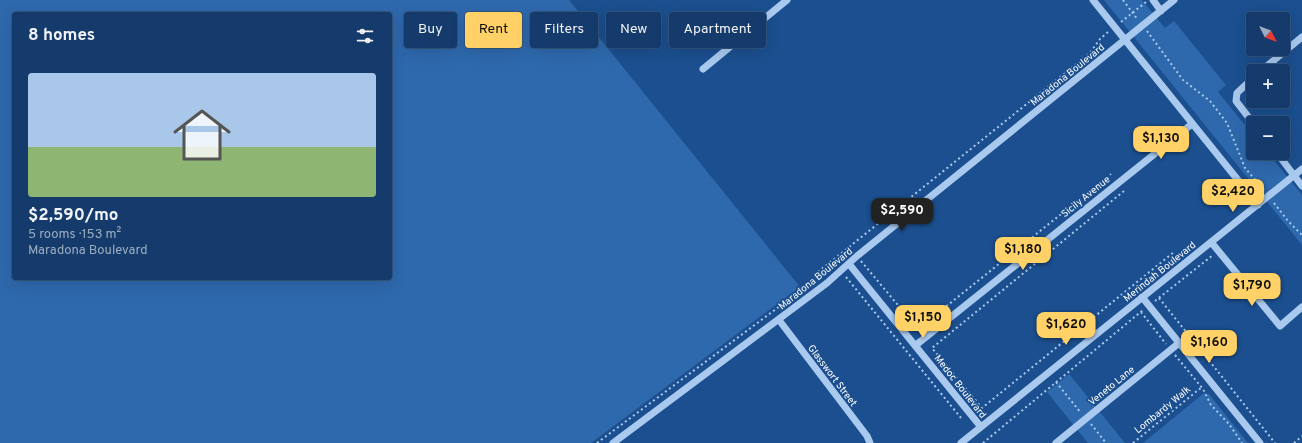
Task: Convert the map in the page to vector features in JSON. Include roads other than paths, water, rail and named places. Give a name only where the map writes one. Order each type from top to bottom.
[{"type":"street","points":[[703,69],[787,0]]},
{"type":"street","points":[[1093,0],[1258,205]]},
{"type":"street","points":[[1153,0],[1161,10]]},
{"type":"street","name":"Maradona Boulevard","points":[[613,443],[779,320],[1174,0]]},
{"type":"street","points":[[1269,64],[1302,37]]},
{"type":"street","points":[[1246,85],[1237,93],[1236,101],[1248,116]]},
{"type":"street","name":"Sicily Avenue","points":[[916,345],[1192,124]]},
{"type":"street","points":[[1281,160],[1302,186]]},
{"type":"street","name":"Merindah Boulevard","points":[[961,443],[1302,169]]},
{"type":"street","points":[[1211,242],[1280,326],[1302,307]]},
{"type":"street","name":"Medoc Boulevard","points":[[849,264],[981,427]]},
{"type":"street","points":[[1142,297],[1260,443]]},
{"type":"street","name":"Glasswort Street","points":[[779,320],[867,436],[870,443]]},
{"type":"street","name":"Veneto Lane","points":[[1056,443],[1179,343]]}]
